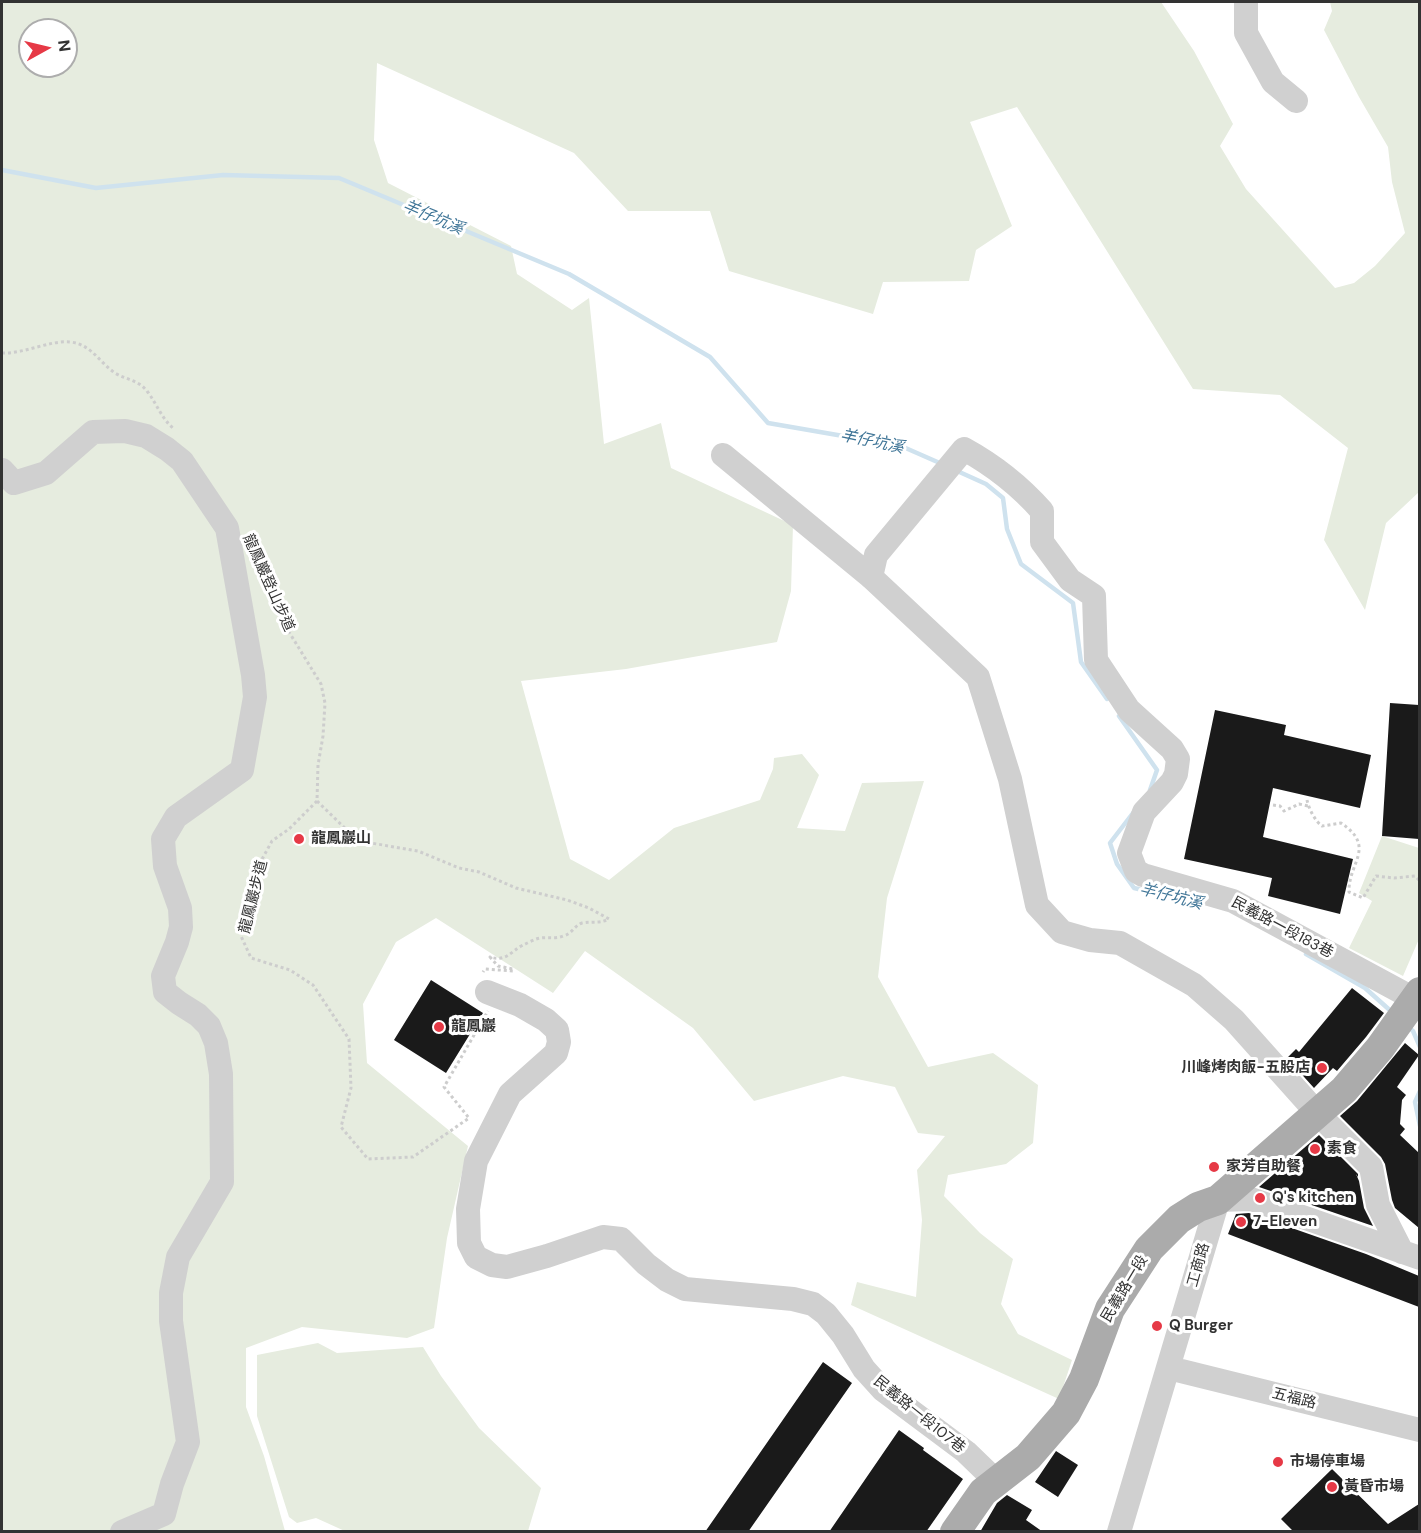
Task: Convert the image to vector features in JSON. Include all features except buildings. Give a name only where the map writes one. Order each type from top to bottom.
[{"type":"main road","name":"民義路一段","points":[[955,1532],[983,1492],[1028,1457],[1066,1413],[1084,1379],[1110,1308],[1149,1250],[1179,1220],[1198,1208],[1218,1200],[1344,1090],[1373,1057],[1418,996]]},
{"type":"street","points":[[1246,2],[1246,33],[1273,82],[1296,102]]},
{"type":"street","points":[[2,470],[15,483],[46,473],[93,432],[125,431],[146,436],[182,461],[227,528],[253,675],[255,697],[242,770],[176,817],[163,839],[165,866],[180,908],[182,927],[163,976],[165,992],[210,1026],[216,1043],[220,1074],[222,1182],[178,1257],[171,1293],[171,1321],[188,1442],[172,1484],[165,1514],[122,1532]]},
{"type":"street","name":"民義路一段183巷","points":[[871,577],[876,555],[964,449],[992,464],[1024,491],[1042,511],[1042,542],[1070,580],[1094,596],[1096,660],[1129,710],[1172,749],[1178,759],[1176,774],[1144,812],[1135,834],[1129,853],[1136,871],[1233,901],[1418,996]]},
{"type":"street","points":[[723,455],[871,577],[978,677],[1010,779],[1037,905],[1062,932],[1090,940],[1120,943],[1194,985],[1234,1020],[1318,1114],[1371,1167],[1378,1205],[1411,1255]]},
{"type":"street","name":"民義路一段107巷","points":[[491,993],[520,1005],[546,1020],[557,1030],[559,1042],[556,1053],[510,1094],[476,1161],[468,1209],[469,1243],[477,1257],[492,1265],[507,1267],[603,1237],[621,1239],[646,1264],[667,1280],[685,1288],[793,1299],[813,1305],[826,1314],[843,1335],[864,1369],[883,1390],[966,1452],[996,1481]]},
{"type":"street","points":[[1218,1200],[1251,1199],[1411,1255]]},
{"type":"street","name":"工商路","points":[[1119,1532],[1218,1200]]},
{"type":"street","name":"五福路","points":[[1169,1368],[1419,1430]]},
{"type":"path","points":[[2,353],[68,342],[83,345],[117,374],[132,379],[146,391],[165,421],[182,435]]},
{"type":"path","name":"龍鳳巖登山步道","points":[[250,541],[282,609],[289,632],[321,684],[325,703],[318,765],[317,801]]},
{"type":"path","points":[[317,801],[355,838],[418,851],[459,868],[479,872],[516,888],[567,900],[609,919],[600,923],[577,924],[571,933],[561,937],[539,938],[512,951],[506,958],[498,960],[490,957],[498,966],[513,969],[513,971],[485,969],[483,973],[497,979],[495,984],[486,981],[491,993]]},
{"type":"path","name":"龍鳳巖步道","points":[[317,801],[289,829],[272,841],[261,861],[241,936],[251,958],[290,970],[313,985],[349,1039],[351,1088],[340,1127],[368,1159],[413,1157],[469,1118],[444,1086],[489,1008],[491,993]]},
{"type":"path","points":[[1307,801],[1318,823],[1322,826],[1341,823],[1356,837],[1360,855],[1350,879],[1349,892],[1363,898],[1376,876],[1380,875],[1394,878],[1414,876],[1419,881]]},
{"type":"path","points":[[1273,805],[1280,806],[1284,811],[1299,804],[1308,806]]},
{"type":"shaded area","points":[[2,2],[1161,2],[1194,51],[1233,124],[1220,146],[1246,189],[1335,288],[1354,283],[1375,266],[1405,233],[1392,182],[1388,147],[1324,30],[1332,11],[1330,2],[1419,2],[1419,492],[1386,523],[1365,610],[1324,540],[1348,448],[1280,395],[1193,389],[1017,107],[970,122],[1012,226],[976,250],[969,281],[883,282],[873,314],[729,271],[710,211],[628,211],[574,153],[377,63],[374,140],[388,183],[511,246],[517,274],[572,310],[589,298],[604,444],[661,423],[671,468],[793,525],[791,591],[777,642],[626,669],[521,681],[570,859],[609,880],[674,828],[760,800],[773,769],[774,758],[802,754],[819,775],[797,828],[845,831],[862,783],[924,781],[887,898],[878,977],[928,1067],[993,1053],[1038,1085],[1033,1143],[1006,1164],[948,1175],[944,1196],[980,1233],[1013,1259],[1001,1304],[1018,1334],[1072,1360],[1059,1399],[851,1305],[857,1282],[916,1297],[922,1220],[917,1170],[945,1136],[918,1133],[895,1087],[843,1076],[754,1101],[693,1028],[585,951],[553,993],[436,918],[396,942],[363,1004],[367,1063],[468,1146],[447,1238],[434,1328],[407,1338],[302,1327],[246,1348],[246,1407],[264,1456],[285,1531],[2,1532]]},
{"type":"shaded area","points":[[1382,836],[1419,848],[1419,939],[1403,976],[1349,948],[1372,901],[1359,893]]},
{"type":"shaded area","points":[[318,1343],[337,1353],[423,1347],[479,1428],[541,1488],[528,1531],[347,1532],[316,1518],[297,1523],[289,1517],[257,1416],[257,1355]]},
{"type":"waterway","name":"羊仔坑溪","points":[[2,170],[96,188],[223,175],[339,178],[569,274],[710,357],[768,423],[901,446],[942,464]]},
{"type":"waterway","name":"羊仔坑溪","points":[[955,470],[986,484],[1003,498],[1007,529],[1021,564],[1073,603],[1081,662],[1107,699]]},
{"type":"waterway","name":"羊仔坑溪","points":[[1119,716],[1157,770],[1150,790]]},
{"type":"waterway","name":"羊仔坑溪","points":[[1133,813],[1110,843],[1117,864],[1134,888],[1202,904]]},
{"type":"waterway","name":"羊仔坑溪","points":[[1306,954],[1365,988],[1393,1013]]},
{"type":"waterway","name":"羊仔坑溪","points":[[1408,1027],[1413,1031],[1420,1047]]},
{"type":"waterway","name":"羊仔坑溪","points":[[1420,1091],[1415,1102],[1420,1126]]},
{"type":"place","name":"龍鳳巖山","points":[[299,839]]},
{"type":"place","name":"龍鳳巖","points":[[439,1027]]},
{"type":"place","name":"川峰烤肉飯-五股店","points":[[1322,1068]]},
{"type":"place","name":"素食","points":[[1315,1149]]},
{"type":"place","name":"家芳自助餐","points":[[1214,1167]]},
{"type":"place","name":"Q's kitchen","points":[[1260,1198]]},
{"type":"place","name":"7-Eleven","points":[[1241,1222]]},
{"type":"place","name":"Q Burger","points":[[1157,1326]]},
{"type":"place","name":"市場停車場","points":[[1278,1462]]},
{"type":"place","name":"黃昏市場","points":[[1332,1487]]}]
